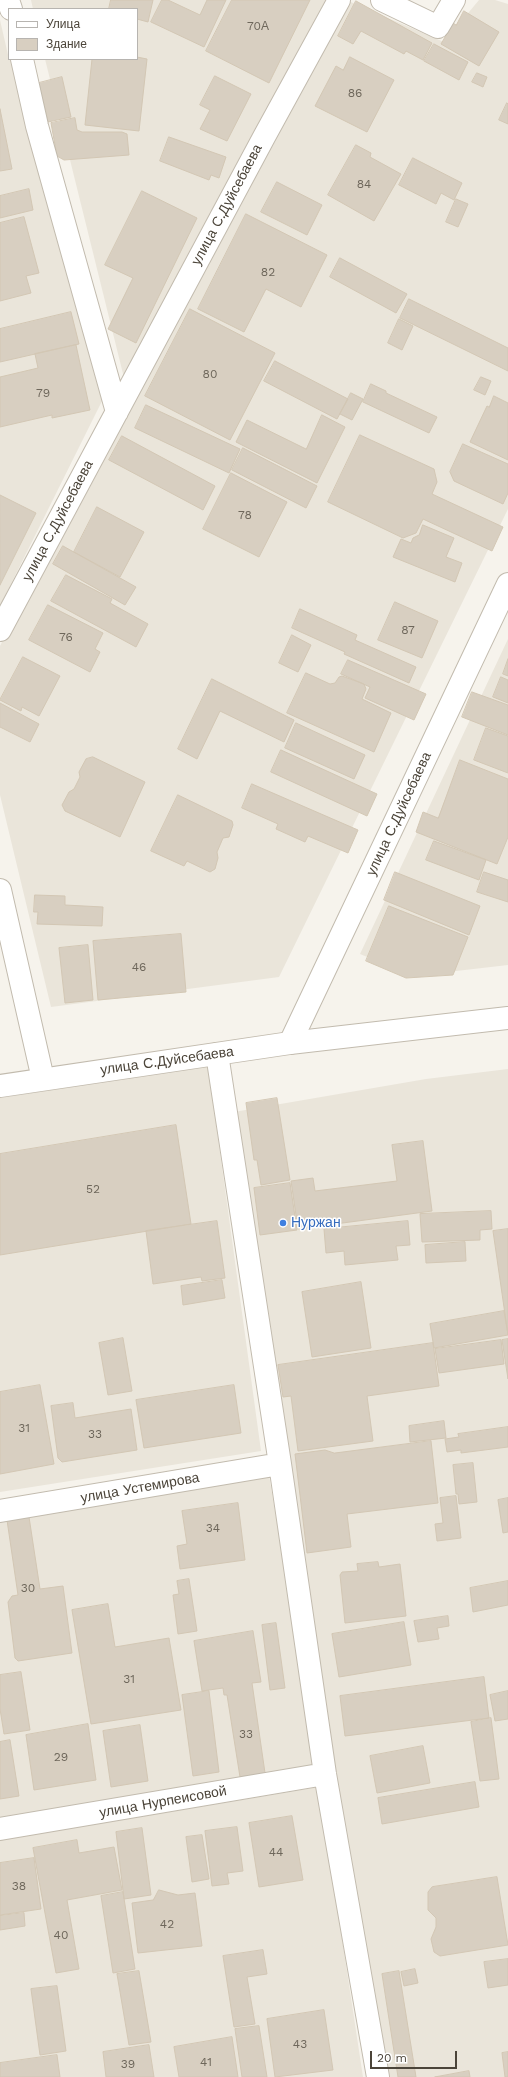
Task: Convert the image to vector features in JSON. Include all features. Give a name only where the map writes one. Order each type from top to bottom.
[{"type":"street","name":"улица С.Дуйсебаева","points":[[0,630],[339,0]]},
{"type":"street","points":[[382,0],[438,27],[454,0]]},
{"type":"street","points":[[22,60],[37,126],[117,412]]},
{"type":"street","name":"улица С.Дуйсебаева","points":[[290,1043],[508,584]]},
{"type":"street","points":[[0,890],[43,1079]]},
{"type":"street","name":"улица С.Дуйсебаева","points":[[0,1086],[290,1043],[508,1018]]},
{"type":"street","points":[[217,1054],[280,1464],[325,1774],[378,2077]]},
{"type":"street","name":"улица Устемирова","points":[[0,1511],[280,1464]]},
{"type":"street","name":"улица Нурпеисовой","points":[[0,1829],[325,1774]]},
{"type":"shaded area","points":[[31,0],[346,0],[444,42],[479,0],[495,0],[508,4],[508,509],[279,977],[51,1007],[0,795],[0,646],[128,394],[45,60],[138,60],[138,8],[33,8]]},
{"type":"shaded area","points":[[0,20],[8,60],[11,60],[103,399],[0,606]]},
{"type":"shaded area","points":[[508,639],[508,965],[413,976],[360,954]]},
{"type":"shaded area","points":[[208,1065],[261,1451],[0,1492],[0,1098]]},
{"type":"shaded area","points":[[508,1069],[508,2077],[379,2077],[228,1113],[426,1079]]},
{"type":"shaded area","points":[[267,1463],[318,1770],[0,1821],[0,1507]]},
{"type":"shaded area","points":[[319,1787],[363,2077],[0,2077],[0,1840]]},
{"type":"building","points":[[111,0],[153,0],[148,22],[138,19],[138,8],[109,8]]},
{"type":"building","points":[[162,0],[168,0],[200,15],[207,0],[226,0],[204,47],[151,22]]},
{"type":"building","points":[[232,0],[310,0],[269,83],[206,51]]},
{"type":"building","points":[[356,1],[432,43],[423,60],[406,51],[404,54],[361,31],[353,44],[338,36]]},
{"type":"building","points":[[464,11],[499,32],[479,66],[441,44],[453,23],[456,25]]},
{"type":"building","points":[[434,44],[468,62],[459,80],[424,61]]},
{"type":"building","points":[[138,57],[147,59],[139,131],[85,125],[92,60],[138,60]]},
{"type":"building","points":[[350,57],[394,80],[367,132],[315,106],[336,66],[343,70]]},
{"type":"building","points":[[477,73],[487,77],[483,87],[472,82]]},
{"type":"building","points":[[215,76],[251,94],[227,141],[200,129],[210,110],[200,105]]},
{"type":"building","points":[[62,77],[71,117],[48,122],[39,83]]},
{"type":"building","points":[[507,103],[508,104],[508,124],[499,120]]},
{"type":"building","points":[[0,109],[12,169],[0,171]]},
{"type":"building","points":[[75,118],[77,130],[82,132],[122,132],[127,134],[129,155],[64,160],[57,156],[51,123]]},
{"type":"building","points":[[169,137],[226,157],[219,178],[211,175],[209,180],[160,161]]},
{"type":"building","points":[[356,145],[371,153],[370,157],[401,174],[374,221],[328,195]]},
{"type":"building","points":[[413,158],[462,183],[454,200],[441,193],[436,204],[399,185]]},
{"type":"building","points":[[277,182],[322,205],[307,235],[261,212]]},
{"type":"building","points":[[29,189],[33,210],[0,218],[0,196]]},
{"type":"building","points":[[142,191],[197,218],[136,343],[108,329],[133,278],[105,265]]},
{"type":"building","points":[[456,199],[468,204],[458,227],[446,222]]},
{"type":"building","points":[[246,214],[327,255],[301,307],[266,289],[244,332],[198,309]]},
{"type":"building","points":[[24,217],[39,273],[26,276],[31,293],[0,301],[0,223]]},
{"type":"building","points":[[340,258],[407,294],[396,313],[330,277]]},
{"type":"building","points":[[409,299],[508,348],[508,371],[400,318]]},
{"type":"building","points":[[190,309],[275,353],[230,440],[145,396]]},
{"type":"building","points":[[71,312],[79,344],[0,362],[0,329]]},
{"type":"building","points":[[399,319],[413,326],[402,350],[388,343]]},
{"type":"building","points":[[76,345],[90,410],[52,418],[52,415],[0,427],[0,377],[38,368],[35,354]]},
{"type":"building","points":[[275,361],[348,399],[337,419],[264,381]]},
{"type":"building","points":[[481,377],[491,381],[485,395],[474,390]]},
{"type":"building","points":[[371,384],[386,391],[386,393],[437,417],[429,433],[363,402]]},
{"type":"building","points":[[351,393],[363,399],[352,420],[340,414]]},
{"type":"building","points":[[494,396],[508,403],[508,460],[470,442],[487,406],[489,407]]},
{"type":"building","points":[[146,405],[240,449],[229,473],[135,428]]},
{"type":"building","points":[[322,415],[345,427],[317,483],[236,442],[247,420],[306,449]]},
{"type":"building","points":[[360,435],[434,469],[437,482],[432,494],[503,527],[492,551],[423,519],[416,533],[403,538],[328,502]]},
{"type":"building","points":[[122,436],[215,486],[203,510],[109,460]]},
{"type":"building","points":[[463,444],[508,464],[508,493],[503,504],[454,481],[450,472]]},
{"type":"building","points":[[243,448],[317,486],[306,508],[232,470]]},
{"type":"building","points":[[231,473],[287,502],[259,557],[203,529]]},
{"type":"building","points":[[0,495],[36,513],[0,585]]},
{"type":"building","points":[[97,507],[144,532],[120,577],[74,552]]},
{"type":"building","points":[[423,525],[454,538],[446,557],[462,563],[455,582],[393,557],[401,539],[411,543],[413,538],[419,535]]},
{"type":"building","points":[[63,546],[136,587],[125,605],[53,564]]},
{"type":"building","points":[[66,575],[112,599],[110,603],[148,624],[136,647],[51,601]]},
{"type":"building","points":[[395,602],[438,621],[422,658],[378,640]]},
{"type":"building","points":[[48,605],[103,633],[95,649],[100,652],[90,672],[29,640]]},
{"type":"building","points":[[300,609],[357,635],[355,640],[416,667],[409,683],[344,654],[345,652],[292,628]]},
{"type":"building","points":[[292,635],[311,645],[298,672],[279,663]]},
{"type":"building","points":[[23,657],[60,676],[39,716],[22,707],[21,711],[0,700]]},
{"type":"building","points":[[508,659],[508,676],[503,674]]},
{"type":"building","points":[[348,660],[426,694],[414,720],[365,698],[370,687],[341,674]]},
{"type":"building","points":[[306,673],[330,684],[335,683],[339,677],[342,676],[364,684],[366,689],[362,699],[391,713],[374,752],[287,713]]},
{"type":"building","points":[[501,677],[508,680],[508,703],[493,697]]},
{"type":"building","points":[[212,679],[294,720],[284,742],[220,711],[197,759],[178,749]]},
{"type":"building","points":[[472,692],[508,705],[508,735],[462,717]]},
{"type":"building","points":[[0,703],[39,724],[30,742],[0,727]]},
{"type":"building","points":[[296,723],[365,755],[354,779],[285,748]]},
{"type":"building","points":[[486,728],[508,736],[508,773],[474,760]]},
{"type":"building","points":[[281,750],[377,794],[367,816],[271,772]]},
{"type":"building","points":[[93,757],[145,782],[120,837],[65,811],[62,805],[69,792],[74,789],[80,777],[79,772],[86,759]]},
{"type":"building","points":[[460,760],[508,779],[508,837],[497,864],[416,832],[423,812],[438,818]]},
{"type":"building","points":[[252,784],[358,830],[348,853],[308,836],[305,842],[276,829],[278,824],[242,808]]},
{"type":"building","points":[[178,795],[232,821],[233,825],[229,837],[223,838],[217,852],[218,858],[215,869],[210,872],[187,861],[184,866],[151,851]]},
{"type":"building","points":[[434,841],[486,860],[479,880],[426,860]]},
{"type":"building","points":[[395,872],[480,906],[469,935],[384,900]]},
{"type":"building","points":[[484,872],[508,880],[508,902],[477,892]]},
{"type":"building","points":[[35,895],[65,896],[65,905],[103,907],[102,926],[37,924],[38,912],[34,912]]},
{"type":"building","points":[[389,906],[468,937],[453,975],[406,978],[366,961]]},
{"type":"building","points":[[181,934],[186,992],[98,1000],[93,941]]},
{"type":"building","points":[[88,945],[93,1000],[65,1003],[59,948]]},
{"type":"building","points":[[277,1098],[290,1180],[261,1185],[257,1160],[254,1160],[246,1103]]},
{"type":"building","points":[[176,1125],[191,1224],[0,1255],[0,1154]]},
{"type":"building","points":[[423,1141],[432,1211],[298,1229],[291,1181],[313,1178],[315,1191],[397,1181],[392,1145]]},
{"type":"building","points":[[290,1183],[297,1230],[260,1235],[254,1188]]},
{"type":"building","points":[[491,1211],[492,1229],[480,1230],[480,1240],[422,1242],[420,1214]]},
{"type":"building","points":[[217,1221],[225,1278],[202,1281],[201,1277],[153,1284],[146,1231]]},
{"type":"building","points":[[408,1221],[410,1245],[396,1246],[398,1260],[345,1265],[344,1251],[326,1253],[324,1229]]},
{"type":"building","points":[[508,1229],[508,1335],[493,1231]]},
{"type":"building","points":[[465,1242],[466,1261],[426,1263],[425,1245]]},
{"type":"building","points":[[222,1280],[225,1298],[183,1305],[181,1286]]},
{"type":"building","points":[[361,1282],[371,1348],[312,1357],[302,1292]]},
{"type":"building","points":[[504,1311],[508,1335],[434,1348],[430,1324]]},
{"type":"building","points":[[123,1338],[132,1391],[108,1395],[99,1343]]},
{"type":"building","points":[[508,1339],[508,1379],[502,1340]]},
{"type":"building","points":[[501,1340],[504,1364],[439,1373],[435,1349]]},
{"type":"building","points":[[433,1343],[439,1386],[367,1396],[373,1441],[298,1451],[291,1396],[283,1397],[278,1365]]},
{"type":"building","points":[[40,1385],[54,1464],[0,1474],[0,1392]]},
{"type":"building","points":[[234,1385],[241,1433],[144,1448],[136,1400]]},
{"type":"building","points":[[73,1403],[75,1418],[131,1409],[137,1450],[62,1462],[58,1458],[51,1406]]},
{"type":"building","points":[[444,1421],[446,1438],[410,1442],[409,1426]]},
{"type":"building","points":[[508,1427],[508,1447],[461,1453],[461,1450],[447,1452],[445,1439],[459,1437],[458,1434]]},
{"type":"building","points":[[431,1441],[438,1503],[347,1514],[351,1547],[307,1553],[295,1454],[325,1450],[334,1453]]},
{"type":"building","points":[[473,1463],[477,1502],[459,1504],[458,1494],[456,1494],[453,1465]]},
{"type":"building","points":[[456,1496],[461,1538],[437,1541],[435,1524],[443,1523],[440,1498]]},
{"type":"building","points":[[508,1498],[508,1532],[503,1533],[498,1500]]},
{"type":"building","points":[[238,1503],[245,1560],[180,1569],[177,1546],[187,1544],[182,1511]]},
{"type":"building","points":[[29,1517],[40,1589],[63,1586],[72,1653],[18,1661],[15,1658],[8,1602],[12,1596],[18,1595],[7,1520]]},
{"type":"building","points":[[378,1562],[379,1567],[400,1564],[406,1616],[345,1623],[340,1575],[342,1572],[358,1571],[357,1564]]},
{"type":"building","points":[[189,1579],[197,1631],[178,1634],[173,1595],[179,1594],[177,1581]]},
{"type":"building","points":[[508,1581],[508,1605],[473,1612],[470,1588]]},
{"type":"building","points":[[108,1604],[115,1647],[169,1638],[181,1710],[91,1724],[72,1610]]},
{"type":"building","points":[[448,1616],[449,1626],[437,1628],[439,1639],[418,1642],[414,1621]]},
{"type":"building","points":[[404,1622],[411,1665],[339,1677],[332,1634]]},
{"type":"building","points":[[276,1623],[285,1688],[270,1690],[262,1625]]},
{"type":"building","points":[[253,1631],[261,1682],[252,1683],[265,1773],[240,1777],[227,1695],[224,1695],[223,1688],[202,1691],[194,1641]]},
{"type":"building","points":[[21,1672],[30,1730],[4,1734],[0,1709],[0,1675]]},
{"type":"building","points":[[484,1677],[489,1718],[345,1736],[340,1696]]},
{"type":"building","points":[[209,1691],[219,1772],[193,1776],[182,1695]]},
{"type":"building","points":[[508,1691],[508,1719],[495,1721],[490,1695]]},
{"type":"building","points":[[491,1718],[499,1779],[480,1781],[471,1722]]},
{"type":"building","points":[[88,1724],[96,1780],[34,1790],[26,1735]]},
{"type":"building","points":[[140,1725],[148,1781],[111,1787],[103,1731]]},
{"type":"building","points":[[10,1740],[19,1796],[0,1799],[0,1742]]},
{"type":"building","points":[[423,1746],[430,1783],[377,1793],[370,1756]]},
{"type":"building","points":[[475,1782],[479,1807],[382,1824],[378,1798]]},
{"type":"building","points":[[292,1816],[303,1880],[259,1887],[249,1823]]},
{"type":"building","points":[[237,1827],[243,1871],[227,1873],[229,1884],[212,1886],[205,1831]]},
{"type":"building","points":[[142,1828],[151,1895],[124,1899],[116,1832]]},
{"type":"building","points":[[202,1835],[209,1879],[192,1882],[186,1837]]},
{"type":"building","points":[[77,1840],[79,1853],[114,1847],[122,1890],[67,1900],[79,1969],[56,1973],[33,1848]]},
{"type":"building","points":[[34,1858],[41,1909],[0,1915],[0,1863]]},
{"type":"building","points":[[497,1877],[508,1945],[440,1956],[434,1952],[431,1939],[436,1927],[436,1918],[428,1910],[428,1892],[432,1887]]},
{"type":"building","points":[[159,1890],[178,1895],[195,1893],[202,1946],[138,1953],[132,1903],[153,1900]]},
{"type":"building","points":[[123,1892],[135,1969],[113,1973],[101,1896]]},
{"type":"building","points":[[24,1913],[25,1926],[0,1930],[0,1916]]},
{"type":"building","points":[[263,1950],[267,1974],[247,1977],[255,2024],[234,2027],[223,1956]]},
{"type":"building","points":[[508,1959],[508,1985],[488,1988],[484,1962]]},
{"type":"building","points":[[415,1969],[418,1983],[404,1986],[401,1972]]},
{"type":"building","points":[[139,1971],[151,2042],[129,2045],[117,1974]]},
{"type":"building","points":[[399,1971],[416,2077],[398,2077],[382,1974]]},
{"type":"building","points":[[57,1986],[66,2051],[40,2055],[31,1989]]},
{"type":"building","points":[[324,2010],[333,2070],[275,2077],[267,2019]]},
{"type":"building","points":[[259,2026],[267,2077],[242,2077],[235,2029]]},
{"type":"building","points":[[232,2037],[238,2077],[179,2077],[174,2047]]},
{"type":"building","points":[[149,2045],[154,2077],[106,2077],[103,2052]]},
{"type":"building","points":[[508,2052],[508,2077],[505,2077],[502,2053]]},
{"type":"building","points":[[57,2055],[60,2077],[0,2077],[0,2063]]},
{"type":"building","points":[[469,2071],[470,2077],[435,2077]]},
{"type":"place","name":"Нуржан","points":[[283,1223]]}]
